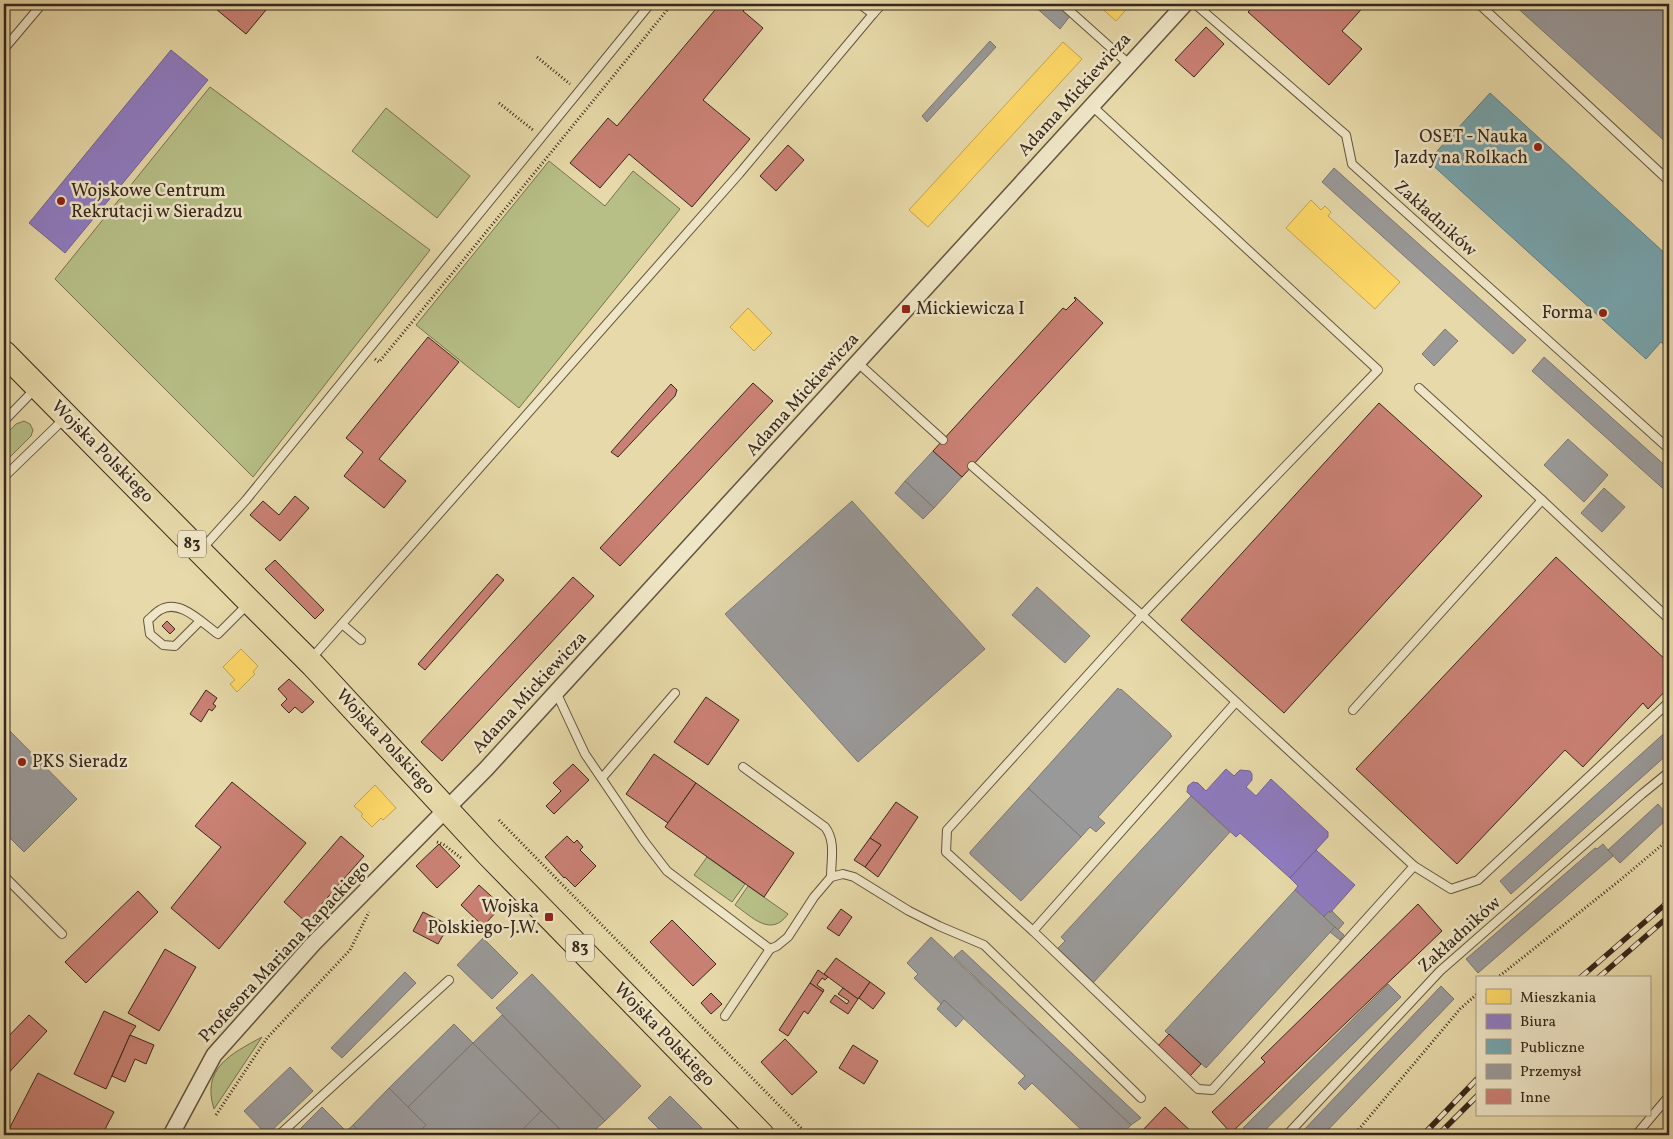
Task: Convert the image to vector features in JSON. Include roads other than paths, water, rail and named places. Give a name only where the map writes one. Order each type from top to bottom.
[{"type":"main road","name":"Wojska Polskiego","points":[[4,353],[309,661],[488,854],[762,1135]]},
{"type":"street","name":"Adama Mickiewicza","points":[[446,808],[486,769],[1185,4]]},
{"type":"street","name":"Profesora Mariana Rapackiego","points":[[171,1135],[214,1055],[313,944],[446,808]]},
{"type":"lane","points":[[4,49],[42,4]]},
{"type":"lane","points":[[200,552],[241,506],[650,4]]},
{"type":"lane","points":[[860,4],[873,14]]},
{"type":"lane","points":[[309,661],[600,329],[739,174],[882,4]]},
{"type":"lane","points":[[1062,4],[1129,64]]},
{"type":"lane","name":"Zakładników","points":[[1196,4],[1346,135],[1352,164],[1669,449]]},
{"type":"lane","points":[[1480,4],[1669,181]]},
{"type":"lane","points":[[1091,105],[1378,370],[1142,615],[947,830],[946,852],[1033,931],[1198,1089],[1212,1090],[1414,866]]},
{"type":"lane","points":[[858,363],[943,440]]},
{"type":"lane","points":[[4,421],[37,386]]},
{"type":"lane","points":[[1419,388],[1542,500],[1669,620]]},
{"type":"lane","points":[[4,478],[66,416]]},
{"type":"lane","points":[[972,466],[1142,615],[1414,866],[1451,888],[1478,880],[1669,702]]},
{"type":"lane","points":[[1354,710],[1542,500]]},
{"type":"lane","points":[[200,621],[175,646],[163,645],[150,634],[148,620],[160,610],[174,606],[186,611],[200,621],[218,634],[250,602]]},
{"type":"lane","points":[[342,624],[361,640]]},
{"type":"lane","points":[[556,692],[585,754],[644,841],[667,871],[770,949]]},
{"type":"lane","points":[[602,778],[675,693]]},
{"type":"lane","points":[[1033,931],[1236,702]]},
{"type":"lane","points":[[725,1016],[770,949],[788,937],[814,897],[831,876],[832,842],[830,833],[825,827],[743,767]]},
{"type":"lane","name":"Zakładników","points":[[1286,1135],[1440,971],[1669,772]]},
{"type":"lane","points":[[831,876],[843,874],[854,877],[909,911],[984,945],[1141,1098]]},
{"type":"lane","points":[[4,876],[62,934]]},
{"type":"lane","points":[[278,1135],[449,980]]},
{"type":"lane","points":[[1636,1135],[1669,1096]]},
{"type":"railway","points":[[1582,976],[1669,901]]},
{"type":"railway","points":[[1600,976],[1669,916]]},
{"type":"railway","points":[[1423,1135],[1476,1080]]},
{"type":"railway","points":[[1438,1135],[1476,1097]]},
{"type":"place","name":"OSET - Nauka Jazdy na Rolkach","points":[[1538,147]]},
{"type":"place","name":"Wojskowe Centrum Rekrutacji w Sieradzu","points":[[61,201]]},
{"type":"place","name":"Mickiewicza I","points":[[906,309]]},
{"type":"place","name":"Forma","points":[[1603,313]]},
{"type":"place","name":"PKS Sieradz","points":[[22,762]]},
{"type":"place","name":"Wojska Polskiego-J.W.","points":[[549,917]]}]
